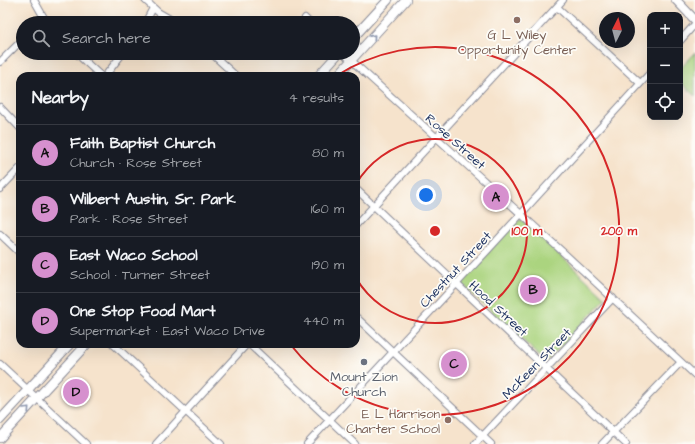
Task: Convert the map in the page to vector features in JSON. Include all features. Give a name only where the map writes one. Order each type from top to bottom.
[{"type":"main road","points":[[360,30],[388,0]]},
{"type":"main road","points":[[360,51],[406,0]]},
{"type":"main road","points":[[676,0],[695,20]]},
{"type":"main road","points":[[322,72],[333,60]]},
{"type":"main road","points":[[341,72],[351,61]]},
{"type":"main road","points":[[0,420],[66,348]]},
{"type":"main road","points":[[0,438],[83,348]]},
{"type":"street","points":[[34,0],[42,16]]},
{"type":"street","points":[[145,0],[153,8],[166,16]]},
{"type":"street","points":[[360,221],[563,0]]},
{"type":"street","points":[[557,7],[640,83]]},
{"type":"street","points":[[149,16],[153,8]]},
{"type":"street","points":[[683,38],[695,24]]},
{"type":"street","points":[[0,62],[16,46]]},
{"type":"street","points":[[84,60],[97,72]]},
{"type":"street","points":[[108,72],[118,60]]},
{"type":"street","points":[[219,60],[232,72]]},
{"type":"street","name":"Rose Street","points":[[351,61],[521,214],[695,375]]},
{"type":"street","name":"Chestnut Street","points":[[308,444],[647,76]]},
{"type":"street","points":[[0,107],[16,124]]},
{"type":"street","points":[[0,189],[16,172]]},
{"type":"street","name":"Hood Street","points":[[360,193],[626,444]]},
{"type":"street","points":[[0,234],[16,249]]},
{"type":"street","name":"McKeen Street","points":[[475,444],[613,298]]},
{"type":"street","points":[[360,321],[490,444]]},
{"type":"street","points":[[117,348],[220,444]]},
{"type":"street","points":[[156,444],[244,348]]},
{"type":"street","points":[[252,348],[356,444]]},
{"type":"street","points":[[602,444],[681,362]]},
{"type":"street","points":[[0,364],[86,444]]},
{"type":"green space","points":[[695,53],[695,96],[683,85],[683,66]]},
{"type":"green space","points":[[520,218],[606,298],[546,362],[460,282]]},
{"type":"place","name":"G L Wiley Opportunity Center","points":[[517,20]]},
{"type":"place","name":"Faith Baptist Church","points":[[496,197]]},
{"type":"place","name":"Wilbert Austin, Sr. Park","points":[[533,290]]},
{"type":"place","name":"Mount Zion Church","points":[[364,362]]},
{"type":"place","name":"East Waco School","points":[[454,364]]},
{"type":"place","name":"One Stop Food Mart","points":[[76,392]]},
{"type":"place","name":"E L Harrison Charter School","points":[[448,420]]}]
